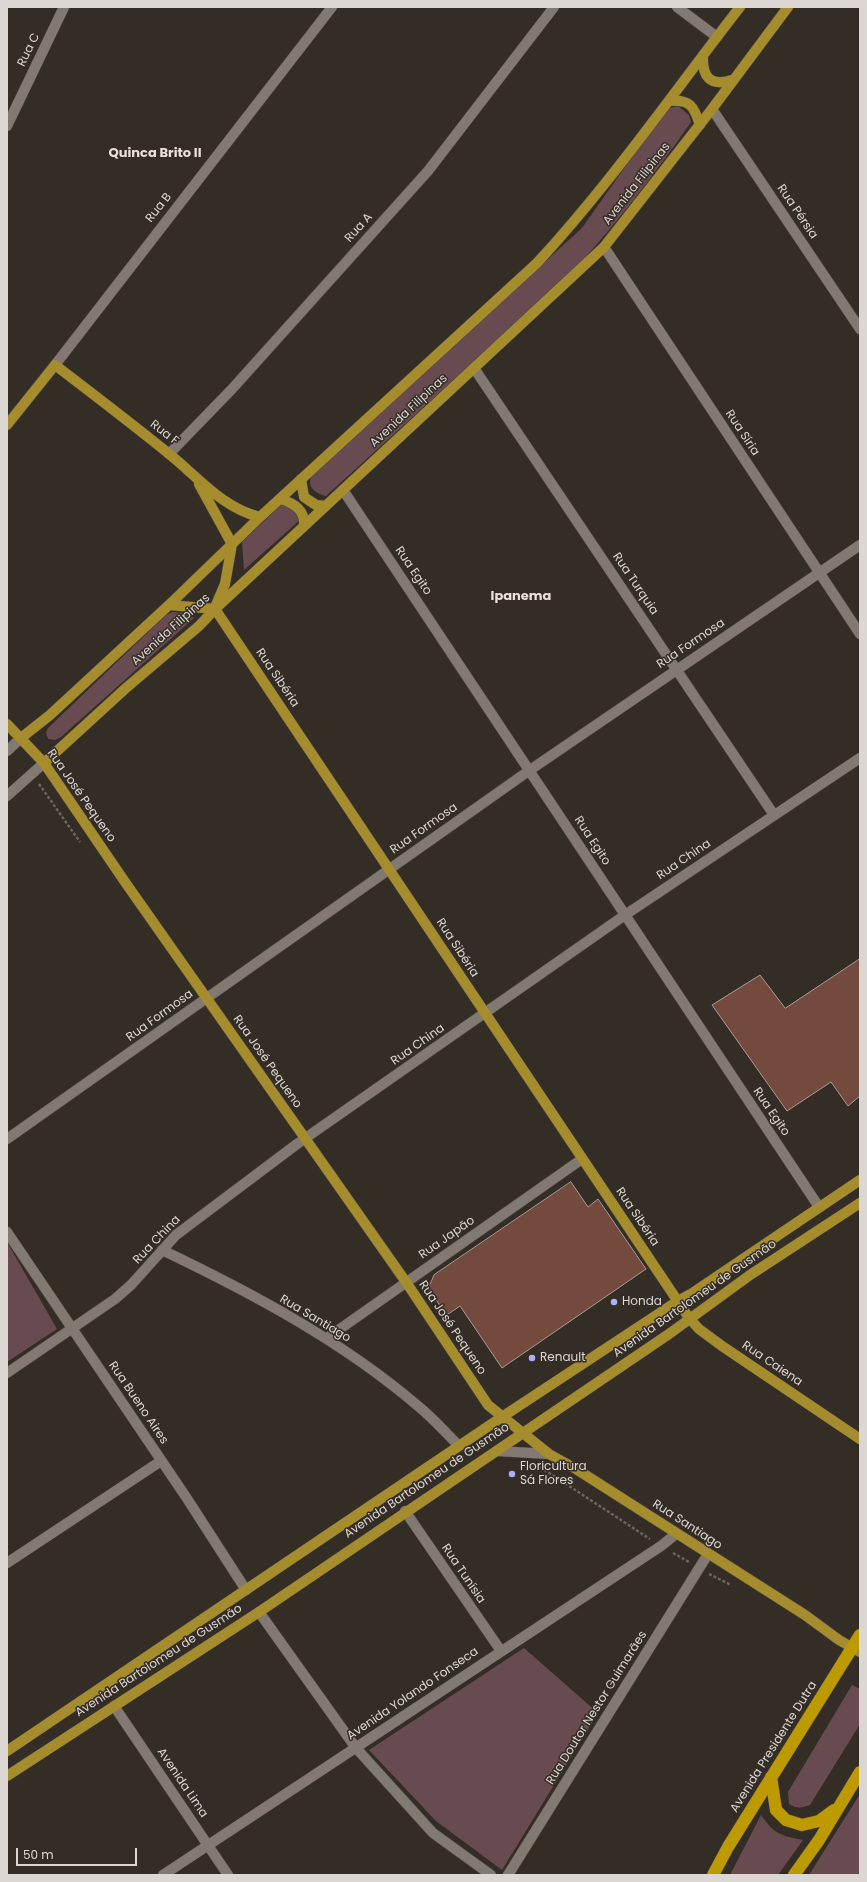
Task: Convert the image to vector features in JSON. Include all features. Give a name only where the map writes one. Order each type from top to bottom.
[{"type":"highway","name":"Avenida Presidente Dutra","points":[[713,1875],[771,1777],[856,1649],[860,1635]]},
{"type":"highway","points":[[794,1875],[839,1807],[860,1772]]},
{"type":"highway","points":[[771,1777],[776,1810],[786,1820],[802,1826],[819,1821],[839,1807]]},
{"type":"main road","name":"Avenida Filipinas","points":[[21,738],[50,715],[169,605],[260,517],[536,263],[565,233],[616,171],[740,7]]},
{"type":"main road","name":"Avenida Filipinas","points":[[44,763],[126,688],[199,626],[214,609],[604,246],[700,125],[732,80],[788,7]]},
{"type":"main road","points":[[703,56],[703,67],[707,77],[714,82],[732,80]]},
{"type":"main road","points":[[669,101],[681,100],[690,104],[695,109],[700,125]]},
{"type":"main road","name":"Rua B","points":[[7,425],[55,365]]},
{"type":"main road","name":"Rua F","points":[[55,365],[169,454],[197,479],[234,508],[260,517]]},
{"type":"main road","points":[[169,605],[214,609],[225,584],[232,544],[197,479]]},
{"type":"main road","points":[[301,479],[304,497],[316,505],[326,506]]},
{"type":"main road","points":[[280,499],[287,501],[300,509],[304,517],[304,525]]},
{"type":"main road","name":"Rua Sibéria","points":[[214,609],[390,869],[485,1014],[678,1301]]},
{"type":"main road","name":"Rua José Pequeno","points":[[7,724],[44,763],[206,998],[406,1282],[488,1405],[506,1414]]},
{"type":"main road","name":"Avenida Bartolomeu de Gusmão","points":[[7,1751],[506,1414],[694,1292],[860,1180]]},
{"type":"main road","name":"Avenida Bartolomeu de Gusmão","points":[[7,1776],[259,1612],[669,1334],[750,1275],[860,1203]]},
{"type":"main road","name":"Rua Caiena","points":[[678,1301],[699,1329],[860,1439]]},
{"type":"main road","name":"Rua Santiago","points":[[506,1414],[521,1433],[549,1454],[576,1469],[856,1649]]},
{"type":"street","name":"Rua C","points":[[7,126],[64,7]]},
{"type":"street","name":"Rua B","points":[[55,365],[332,7]]},
{"type":"street","name":"Rua A","points":[[169,454],[232,390],[428,171],[554,7]]},
{"type":"street","points":[[677,7],[717,37]]},
{"type":"street","name":"Rua Pérsia","points":[[712,109],[860,329]]},
{"type":"street","name":"Rua Síria","points":[[604,246],[860,634]]},
{"type":"street","name":"Rua Turquia","points":[[474,368],[774,816]]},
{"type":"street","name":"Rua Egito","points":[[343,490],[819,1208]]},
{"type":"street","name":"Rua Formosa","points":[[7,1139],[530,770],[860,545]]},
{"type":"street","name":"Avenida Filipinas","points":[[7,752],[21,738]]},
{"type":"street","name":"Rua China","points":[[7,1373],[115,1299],[131,1285],[176,1235],[305,1138],[625,915],[860,758]]},
{"type":"street","name":"Avenida Filipinas","points":[[7,796],[44,763]]},
{"type":"street","name":"Rua Japão","points":[[326,1338],[582,1159]]},
{"type":"street","name":"Rua Bueno Aires","points":[[7,1232],[246,1590]]},
{"type":"street","name":"Rua Santiago","points":[[162,1250],[193,1265],[326,1338],[419,1406],[459,1446]]},
{"type":"street","points":[[497,1450],[549,1454]]},
{"type":"street","points":[[7,1563],[161,1461]]},
{"type":"street","name":"Rua Tunísia","points":[[405,1512],[501,1651]]},
{"type":"street","name":"Avenida Yolando Fonseca","points":[[163,1875],[661,1546],[676,1534]]},
{"type":"street","name":"Rua Doutor Nestor Guimarães","points":[[508,1875],[708,1554]]},
{"type":"street","points":[[259,1612],[356,1748],[433,1833],[491,1875]]},
{"type":"street","name":"Avenida Lima","points":[[114,1706],[209,1844],[228,1875]]},
{"type":"shaded area","points":[[678,106],[689,115],[691,122],[635,198],[573,271],[326,496],[315,491],[310,482],[312,474],[582,228],[666,109]]},
{"type":"shaded area","points":[[282,504],[294,509],[301,519],[244,570],[242,542]]},
{"type":"shaded area","points":[[172,612],[184,613],[194,618],[61,737],[55,740],[48,739],[46,733],[48,728],[166,615]]},
{"type":"shaded area","points":[[7,1242],[57,1329],[7,1362]]},
{"type":"shaded area","points":[[524,1648],[598,1713],[502,1870],[436,1821],[369,1750]]},
{"type":"shaded area","points":[[852,1685],[860,1689],[860,1724],[810,1805],[800,1808],[792,1806],[789,1804],[788,1792]]},
{"type":"shaded area","points":[[860,1794],[860,1874],[809,1875]]},
{"type":"shaded area","points":[[761,1815],[774,1830],[779,1833],[803,1840],[778,1875],[730,1875]]},
{"type":"building","points":[[860,959],[860,1096],[848,1106],[831,1082],[787,1111],[712,1005],[760,975],[785,1008]]},
{"type":"building","points":[[571,1182],[588,1207],[598,1199],[646,1269],[502,1368],[460,1306],[447,1315],[428,1289],[434,1275]]},
{"type":"place","name":"Honda","points":[[614,1302]]},
{"type":"place","name":"Renault","points":[[532,1358]]},
{"type":"place","name":"Floricultura Sá Flores","points":[[512,1474]]},
{"type":"district","name":"Quinca Brito II","points":[[155,154]]},
{"type":"district","name":"Ipanema","points":[[521,597]]}]
